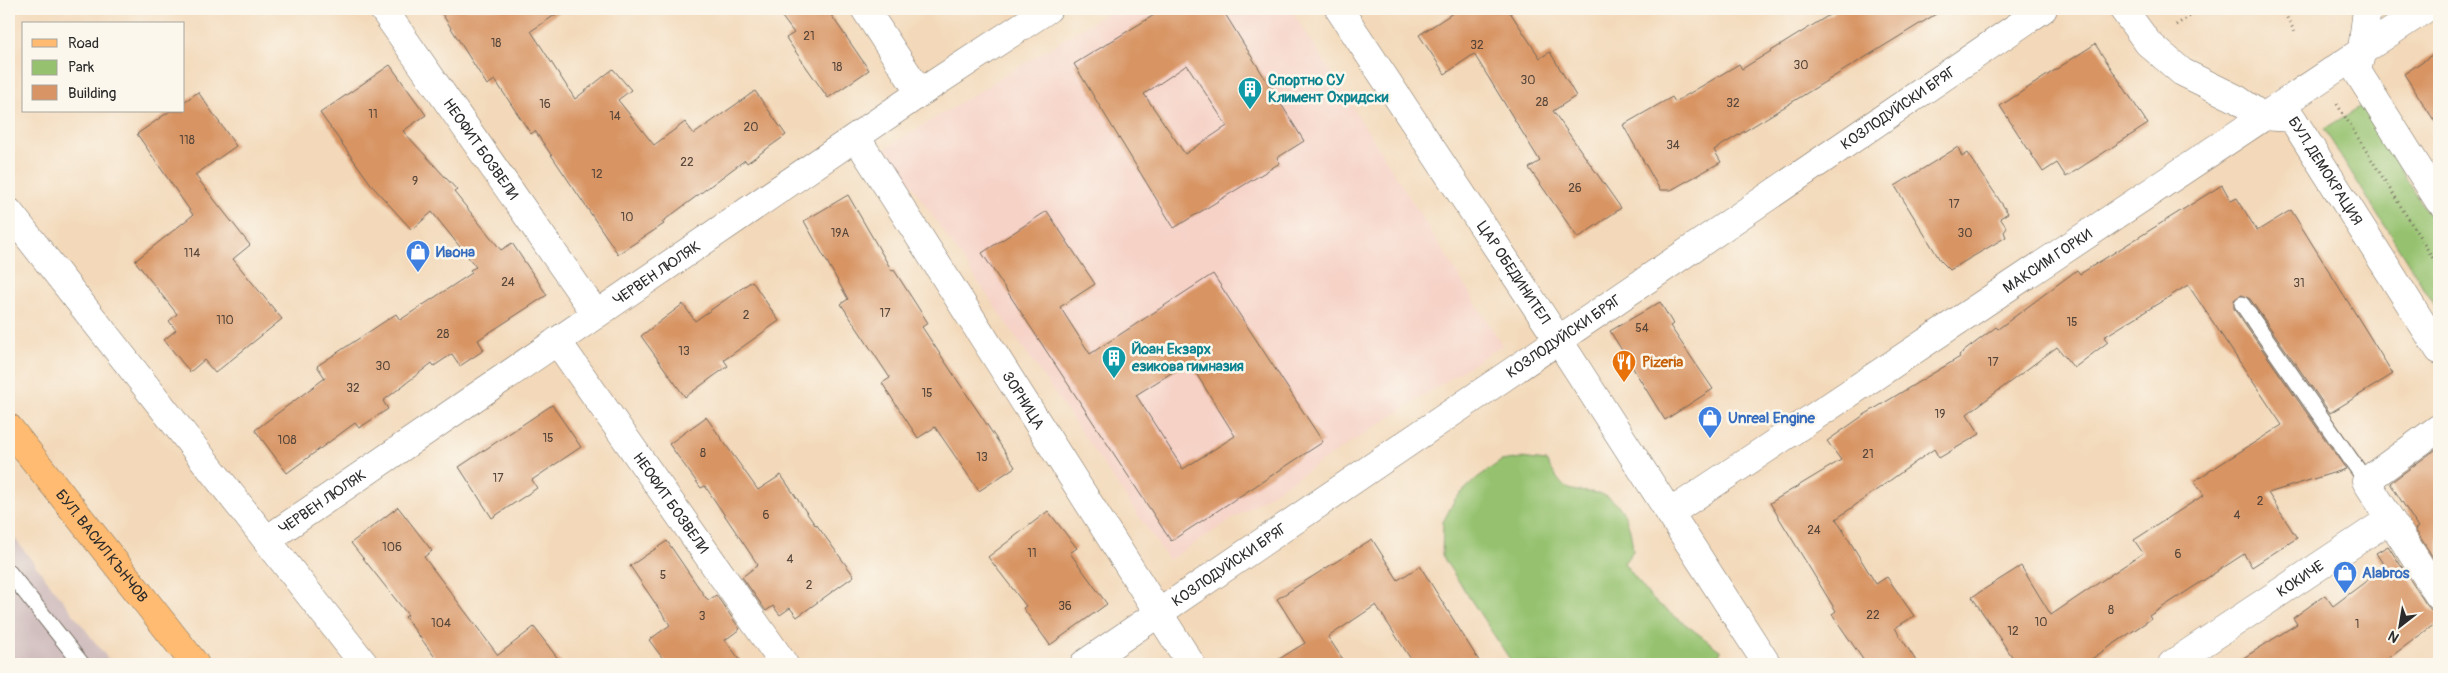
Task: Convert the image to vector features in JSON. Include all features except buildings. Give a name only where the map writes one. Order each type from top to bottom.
[{"type":"main road","name":"БУЛ. ВАСИЛ КЪНЧОВ","points":[[9,428],[195,664]]},
{"type":"street","name":"НЕОФИТ БОЗВЕЛИ","points":[[383,9],[596,314]]},
{"type":"street","points":[[865,9],[920,93]]},
{"type":"street","name":"ЧЕРВЕН ЛЮЛЯК","points":[[268,539],[920,93],[1048,9]]},
{"type":"street","name":"ЦАР ОБЕДИНИТЕЛ","points":[[1338,9],[1559,341],[1767,664]]},
{"type":"street","name":"КОЗЛОДУЙСКИ БРЯГ","points":[[1084,664],[2043,9]]},
{"type":"street","name":"БУЛ. ДЕМОКРАЦИЯ","points":[[2123,9],[2148,43],[2182,72],[2237,99],[2262,116],[2292,118],[2439,350]]},
{"type":"street","points":[[2367,9],[2362,50],[2357,71],[2439,201]]},
{"type":"street","name":"МАКСИМ ГОРКИ","points":[[1670,513],[2262,116],[2425,9]]},
{"type":"street","name":"ЗОРНИЦА","points":[[856,137],[1157,614],[1191,664]]},
{"type":"street","points":[[9,212],[268,539],[364,664]]},
{"type":"street","name":"НЕОФИТ БОЗВЕЛИ","points":[[557,341],[784,664]]},
{"type":"street","points":[[2439,428],[2366,481],[2439,596]]},
{"type":"street","name":"КОКИЧЕ","points":[[2172,664],[2390,519]]},
{"type":"lane","points":[[2242,304],[2366,481]]},
{"type":"lane","points":[[9,572],[14,591],[81,664]]},
{"type":"path","points":[[2282,9],[2294,32]]},
{"type":"path","points":[[2335,101],[2439,268]]},
{"type":"shaded area","points":[[1114,9],[1291,9],[1502,345],[1169,560],[886,148]]},
{"type":"shaded area","points":[[9,531],[112,664],[9,664]]},
{"type":"green space","points":[[2361,106],[2439,231],[2439,312],[2324,129]]},
{"type":"green space","points":[[1521,458],[1546,461],[1564,486],[1577,491],[1601,494],[1616,503],[1626,517],[1632,542],[1633,551],[1624,563],[1652,599],[1721,651],[1715,664],[1513,664],[1442,556],[1443,522],[1455,499],[1477,478],[1501,461]]},
{"type":"place","name":"Спортно СУ Климент Охридски","points":[[1250,110]]},
{"type":"place","name":"Ивона","points":[[418,273]]},
{"type":"place","name":"Йоан Екзарх езикова гимназия","points":[[1114,379]]},
{"type":"place","name":"Pizeria","points":[[1624,383]]},
{"type":"place","name":"Unreal Engine","points":[[1710,439]]},
{"type":"place","name":"Alabros","points":[[2345,594]]}]
